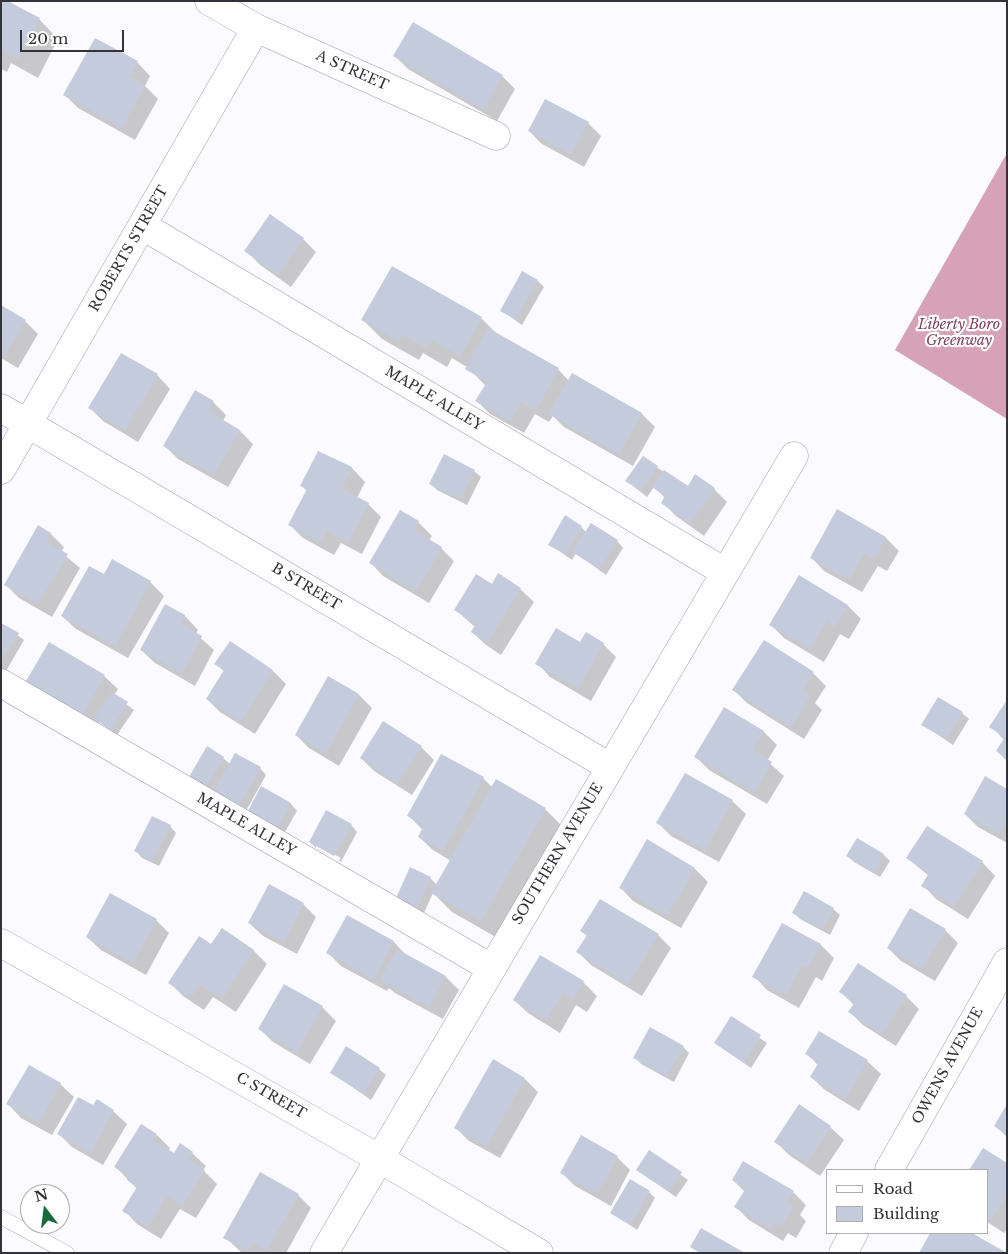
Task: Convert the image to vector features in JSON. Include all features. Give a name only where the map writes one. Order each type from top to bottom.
[{"type":"street","name":"A STREET","points":[[209,1],[256,28],[496,136]]},
{"type":"street","name":"ROBERTS STREET","points":[[1,470],[256,28]]},
{"type":"street","name":"MAPLE ALLEY","points":[[143,226],[724,572]]},
{"type":"street","name":"B STREET","points":[[1,408],[610,767]]},
{"type":"street","name":"SOUTHERN AVENUE","points":[[324,1253],[794,456]]},
{"type":"street","name":"MAPLE ALLEY","points":[[1,683],[492,968]]},
{"type":"street","name":"C STREET","points":[[1,943],[380,1158],[539,1253]]},
{"type":"street","name":"OWENS AVENUE","points":[[891,1169],[1007,962]]},
{"type":"street","points":[[843,1253],[853,1234]]},
{"type":"lane","points":[[1,1217],[67,1253]]},
{"type":"green space","name":"Liberty Boro Greenway","points":[[1007,153],[1007,419],[895,350]]},
{"type":"building","points":[[1,1],[7,1],[40,18],[18,59],[1,50]]},
{"type":"building","points":[[413,22],[503,75],[483,109],[393,56]]},
{"type":"building","points":[[95,38],[138,61],[130,77],[145,85],[122,128],[63,95]]},
{"type":"building","points":[[545,99],[589,122],[571,155],[528,131]]},
{"type":"building","points":[[270,214],[304,238],[278,275],[244,251]]},
{"type":"building","points":[[392,266],[482,317],[460,356],[432,340],[427,348],[403,335],[399,341],[361,320]]},
{"type":"building","points":[[522,271],[538,280],[515,319],[500,311]]},
{"type":"building","points":[[1,305],[26,320],[4,356],[1,354]]},
{"type":"building","points":[[488,328],[559,368],[536,410],[521,402],[511,421],[475,401],[487,382],[465,369]]},
{"type":"building","points":[[121,353],[158,374],[125,430],[88,408]]},
{"type":"building","points":[[572,373],[642,413],[619,454],[549,414]]},
{"type":"building","points":[[195,390],[214,401],[208,411],[240,430],[214,475],[163,446]]},
{"type":"building","points":[[318,451],[352,467],[342,489],[369,503],[348,542],[327,531],[321,542],[288,525],[307,489],[300,486]]},
{"type":"building","points":[[444,454],[475,470],[460,499],[429,484]]},
{"type":"building","points":[[643,456],[658,466],[641,491],[625,481]]},
{"type":"building","points":[[664,470],[688,486],[695,474],[715,488],[690,524],[661,503],[665,496],[652,487]]},
{"type":"building","points":[[837,509],[886,537],[874,559],[864,553],[849,580],[810,558]]},
{"type":"building","points":[[400,510],[419,521],[414,530],[442,547],[416,591],[369,563]]},
{"type":"building","points":[[565,515],[582,526],[565,554],[548,545]]},
{"type":"building","points":[[591,523],[618,540],[599,569],[572,552]]},
{"type":"building","points":[[38,525],[51,533],[46,542],[68,554],[38,604],[4,585]]},
{"type":"building","points":[[112,559],[151,581],[115,646],[61,616],[89,566],[104,574]]},
{"type":"building","points":[[498,573],[521,588],[487,643],[471,632],[476,624],[454,610],[476,574],[492,584]]},
{"type":"building","points":[[799,575],[848,605],[835,627],[827,621],[810,649],[769,625]]},
{"type":"building","points":[[165,604],[185,615],[181,624],[202,636],[182,673],[140,650]]},
{"type":"building","points":[[1,623],[19,633],[1,662]]},
{"type":"building","points":[[556,628],[580,642],[586,632],[604,643],[578,688],[535,664]]},
{"type":"building","points":[[764,640],[814,672],[802,691],[810,696],[791,727],[732,690]]},
{"type":"building","points":[[230,641],[273,670],[241,721],[206,699],[224,670],[214,664]]},
{"type":"building","points":[[49,642],[105,675],[83,714],[26,681]]},
{"type":"building","points":[[328,676],[359,694],[326,753],[295,735]]},
{"type":"building","points":[[112,692],[128,702],[111,730],[94,719]]},
{"type":"building","points":[[938,697],[963,712],[946,739],[921,725]]},
{"type":"building","points":[[1007,700],[1007,759],[996,751],[1005,737],[989,727]]},
{"type":"building","points":[[724,707],[764,731],[753,750],[772,762],[754,792],[694,757]]},
{"type":"building","points":[[383,721],[422,746],[398,783],[360,758]]},
{"type":"building","points":[[207,746],[224,757],[206,787],[189,777]]},
{"type":"building","points":[[235,753],[261,767],[239,805],[214,791]]},
{"type":"building","points":[[441,754],[484,777],[443,851],[418,837],[424,825],[407,816]]},
{"type":"building","points":[[685,773],[733,800],[705,850],[656,823]]},
{"type":"building","points":[[985,776],[1007,789],[1007,821],[999,834],[964,814]]},
{"type":"building","points":[[496,779],[546,808],[481,921],[431,893]]},
{"type":"building","points":[[261,786],[291,803],[275,832],[246,815]]},
{"type":"building","points":[[326,810],[352,824],[334,856],[309,842]]},
{"type":"building","points":[[152,816],[171,825],[152,861],[134,851]]},
{"type":"building","points":[[927,826],[983,861],[954,906],[921,886],[929,873],[906,858]]},
{"type":"building","points":[[857,838],[884,854],[874,872],[846,856]]},
{"type":"building","points":[[647,839],[695,868],[667,916],[619,888]]},
{"type":"building","points":[[410,867],[431,877],[417,908],[396,898]]},
{"type":"building","points":[[269,884],[304,903],[284,942],[248,923]]},
{"type":"building","points":[[804,891],[834,908],[823,929],[792,913]]},
{"type":"building","points":[[110,893],[157,919],[133,963],[86,937]]},
{"type":"building","points":[[600,899],[659,934],[628,984],[576,952],[587,935],[580,931]]},
{"type":"building","points":[[910,908],[946,929],[922,969],[887,948]]},
{"type":"building","points":[[347,915],[394,941],[374,979],[326,953]]},
{"type":"building","points":[[782,923],[821,944],[808,968],[802,965],[786,995],[752,977]]},
{"type":"building","points":[[222,928],[254,950],[222,999],[199,984],[191,998],[168,983],[199,936],[211,944]]},
{"type":"building","points":[[397,949],[446,976],[429,1007],[380,980]]},
{"type":"building","points":[[540,955],[584,981],[573,999],[563,993],[546,1020],[513,1000]]},
{"type":"building","points":[[858,963],[907,995],[882,1034],[848,1012],[855,1002],[839,992]]},
{"type":"building","points":[[284,984],[323,1006],[297,1052],[258,1029]]},
{"type":"building","points":[[731,1016],[761,1035],[744,1063],[714,1043]]},
{"type":"building","points":[[650,1027],[684,1046],[667,1076],[633,1058]]},
{"type":"building","points":[[819,1031],[868,1060],[845,1099],[810,1077],[819,1062],[805,1054]]},
{"type":"building","points":[[346,1046],[380,1068],[364,1094],[330,1073]]},
{"type":"building","points":[[493,1059],[525,1078],[487,1146],[454,1128]]},
{"type":"building","points":[[29,1065],[61,1083],[39,1123],[6,1104]]},
{"type":"building","points":[[78,1097],[93,1105],[97,1099],[114,1110],[90,1153],[57,1134]]},
{"type":"building","points":[[799,1104],[831,1126],[807,1163],[774,1142]]},
{"type":"building","points":[[1007,1104],[1007,1134],[994,1126]]},
{"type":"building","points":[[141,1124],[157,1134],[153,1140],[174,1153],[180,1143],[193,1152],[188,1160],[205,1170],[182,1206],[167,1196],[148,1227],[122,1211],[137,1187],[127,1180],[129,1176],[114,1167]]},
{"type":"building","points":[[581,1135],[618,1156],[597,1194],[560,1173]]},
{"type":"building","points":[[983,1148],[1007,1163],[1007,1194],[991,1220],[988,1218],[988,1169],[970,1169]]},
{"type":"building","points":[[649,1150],[682,1172],[669,1192],[636,1170]]},
{"type":"building","points":[[743,1161],[794,1191],[786,1202],[794,1207],[782,1226],[774,1221],[770,1229],[734,1207],[746,1188],[732,1180]]},
{"type":"building","points":[[260,1172],[299,1194],[267,1250],[253,1242],[248,1251],[223,1238]]},
{"type":"building","points":[[630,1179],[650,1191],[630,1225],[610,1213]]},
{"type":"building","points":[[701,1228],[745,1253],[700,1253],[690,1247]]},
{"type":"building","points":[[929,1234],[974,1234],[1007,1253],[919,1253]]}]
